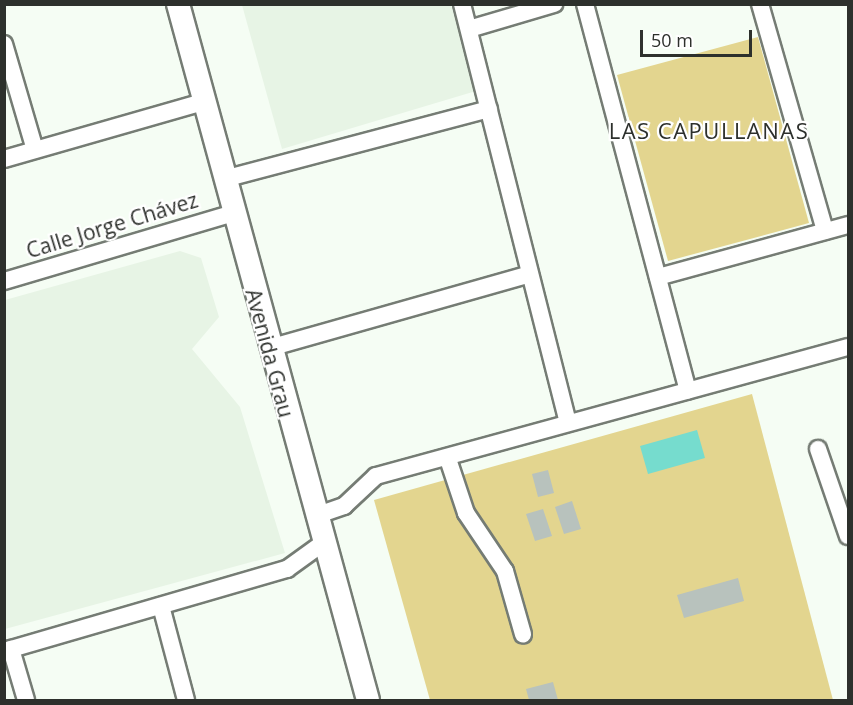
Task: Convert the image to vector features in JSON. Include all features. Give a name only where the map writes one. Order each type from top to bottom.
[{"type":"main road","name":"Avenida Grau","points":[[178,4],[269,348],[368,700]]},
{"type":"street","points":[[462,4],[568,423]]},
{"type":"street","points":[[469,29],[554,4]]},
{"type":"street","points":[[585,4],[688,390]]},
{"type":"street","points":[[760,4],[825,231]]},
{"type":"street","points":[[4,44],[35,150]]},
{"type":"street","points":[[4,159],[203,102]]},
{"type":"street","points":[[224,179],[489,109]]},
{"type":"street","name":"Calle Jorge Chávez","points":[[4,281],[233,213]]},
{"type":"street","points":[[658,277],[849,225]]},
{"type":"street","points":[[269,348],[530,274]]},
{"type":"street","points":[[315,516],[344,506],[376,477],[849,347]]},
{"type":"street","points":[[818,449],[849,536]]},
{"type":"street","points":[[448,459],[466,513],[505,571],[523,634]]},
{"type":"street","points":[[26,700],[8,650],[287,569],[323,543]]},
{"type":"street","points":[[160,606],[186,700]]},
{"type":"shaded area","points":[[242,5],[451,5],[476,91],[282,149]]},
{"type":"shaded area","points":[[758,37],[809,223],[668,261],[617,75]]},
{"type":"shaded area","points":[[180,251],[201,258],[219,317],[192,349],[240,407],[285,553],[5,629],[5,300]]},
{"type":"shaded area","points":[[752,394],[833,700],[430,700],[374,500]]},
{"type":"water","points":[[697,430],[705,458],[648,474],[640,446]]},
{"type":"building","points":[[548,470],[554,493],[538,497],[532,474]]},
{"type":"building","points":[[572,501],[581,529],[564,534],[555,507]]},
{"type":"building","points":[[543,509],[552,536],[535,541],[526,514]]},
{"type":"building","points":[[738,578],[744,601],[684,618],[677,595]]},
{"type":"building","points":[[553,682],[558,700],[529,700],[526,689]]},
{"type":"district","name":"LAS CAPULLANAS","points":[[709,131]]}]
